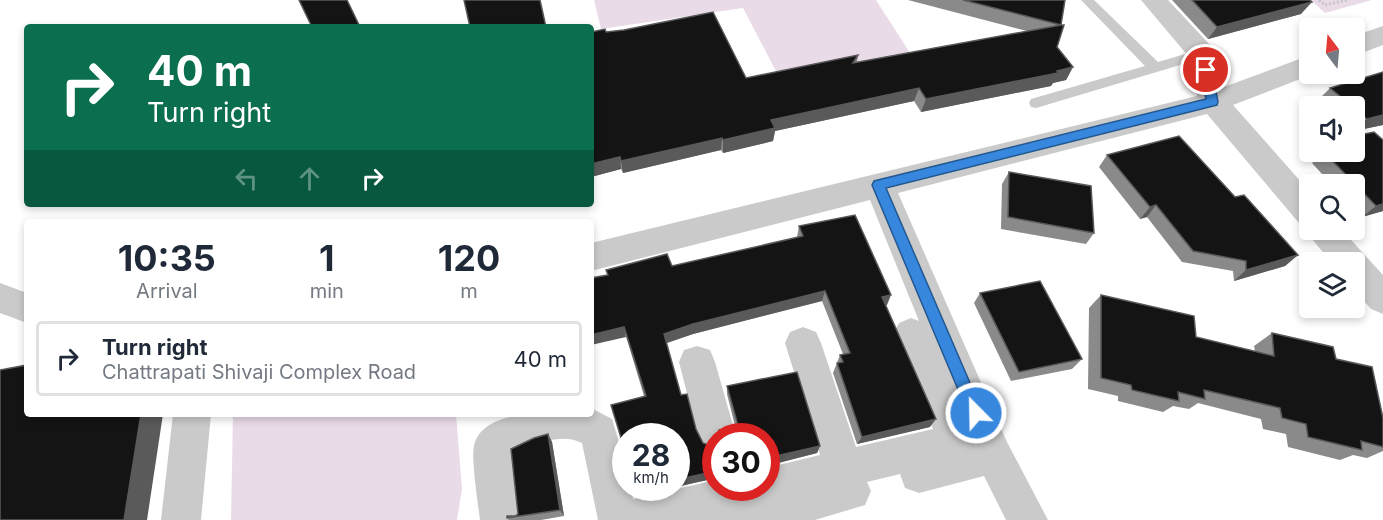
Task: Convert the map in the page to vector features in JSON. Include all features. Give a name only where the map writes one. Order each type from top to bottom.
[{"type":"street","points":[[1154,0],[1203,54],[1212,102],[1299,201]]},
{"type":"street","points":[[1365,42],[1383,35]]},
{"type":"street","points":[[594,255],[1212,102],[1299,68]]},
{"type":"street","points":[[879,185],[993,455],[1028,520]]},
{"type":"street","points":[[1332,240],[1342,252]]},
{"type":"street","points":[[1365,279],[1383,299]]},
{"type":"street","points":[[0,298],[24,307]]},
{"type":"street","points":[[500,520],[493,447],[505,436],[551,422],[582,423],[599,432],[615,519],[735,505],[914,457],[951,443],[955,437],[911,334]]},
{"type":"street","points":[[803,343],[846,475]]},
{"type":"street","points":[[697,363],[713,423]]},
{"type":"street","points":[[181,520],[192,417]]},
{"type":"street","points":[[914,457],[993,455]]},
{"type":"lane","points":[[1087,0],[1156,69]]},
{"type":"lane","points":[[1036,103],[1203,54]]},
{"type":"path","points":[[1319,0],[1325,5],[1347,0]]},
{"type":"shaded area","points":[[594,0],[876,0],[910,53],[778,75],[743,8],[601,29]]},
{"type":"shaded area","points":[[1311,0],[1372,0],[1325,13]]},
{"type":"shaded area","points":[[233,417],[456,417],[462,489],[457,520],[231,520]]},
{"type":"building","points":[[299,0],[347,0],[359,24],[311,24]]},
{"type":"building","points":[[464,0],[540,0],[545,24],[469,24]]},
{"type":"building","points":[[963,0],[1065,0],[1061,25]]},
{"type":"building","points":[[1192,0],[1310,0],[1312,2],[1217,27]]},
{"type":"building","points":[[713,12],[746,78],[858,55],[853,63],[1064,25],[1057,47],[1073,67],[1057,71],[1058,73],[926,99],[919,88],[771,120],[775,128],[621,161],[620,157],[594,163],[594,31],[605,29],[606,32],[624,30]]},
{"type":"building","points":[[1383,72],[1383,115],[1367,119],[1365,117],[1365,96],[1340,96],[1330,88],[1343,84],[1365,84],[1365,77]]},
{"type":"building","points":[[1374,132],[1383,140],[1383,204],[1376,206],[1365,195],[1365,174],[1345,174],[1334,162],[1365,162],[1365,134]]},
{"type":"building","points":[[1179,136],[1235,197],[1244,195],[1298,255],[1246,270],[1246,261],[1193,251],[1156,205],[1150,207],[1107,155]]},
{"type":"building","points":[[1009,172],[1091,186],[1094,233],[1008,217]]},
{"type":"building","points":[[855,215],[891,295],[882,297],[936,419],[862,437],[837,363],[843,362],[840,355],[850,353],[825,291],[693,324],[664,334],[681,395],[687,394],[696,429],[702,441],[702,474],[690,477],[690,423],[617,423],[611,405],[646,396],[624,327],[594,334],[594,277],[608,275],[606,270],[667,254],[672,266],[803,236],[799,226]]},
{"type":"building","points":[[1040,281],[1082,359],[1019,372],[980,293]]},
{"type":"building","points":[[1101,295],[1194,316],[1196,337],[1274,356],[1272,333],[1333,347],[1336,359],[1372,367],[1383,418],[1383,447],[1361,441],[1362,450],[1308,437],[1306,424],[1282,418],[1280,408],[1204,390],[1205,399],[1178,392],[1179,401],[1132,390],[1131,385],[1101,378]]},
{"type":"building","points":[[24,366],[24,417],[141,417],[124,520],[0,520],[0,370]]},
{"type":"building","points":[[797,372],[820,446],[780,455],[780,423],[737,423],[727,386]]},
{"type":"building","points":[[548,434],[560,510],[507,518],[507,516],[518,514],[511,449]]},
{"type":"route","points":[[976,413],[879,185],[1212,102],[1206,70]]}]
